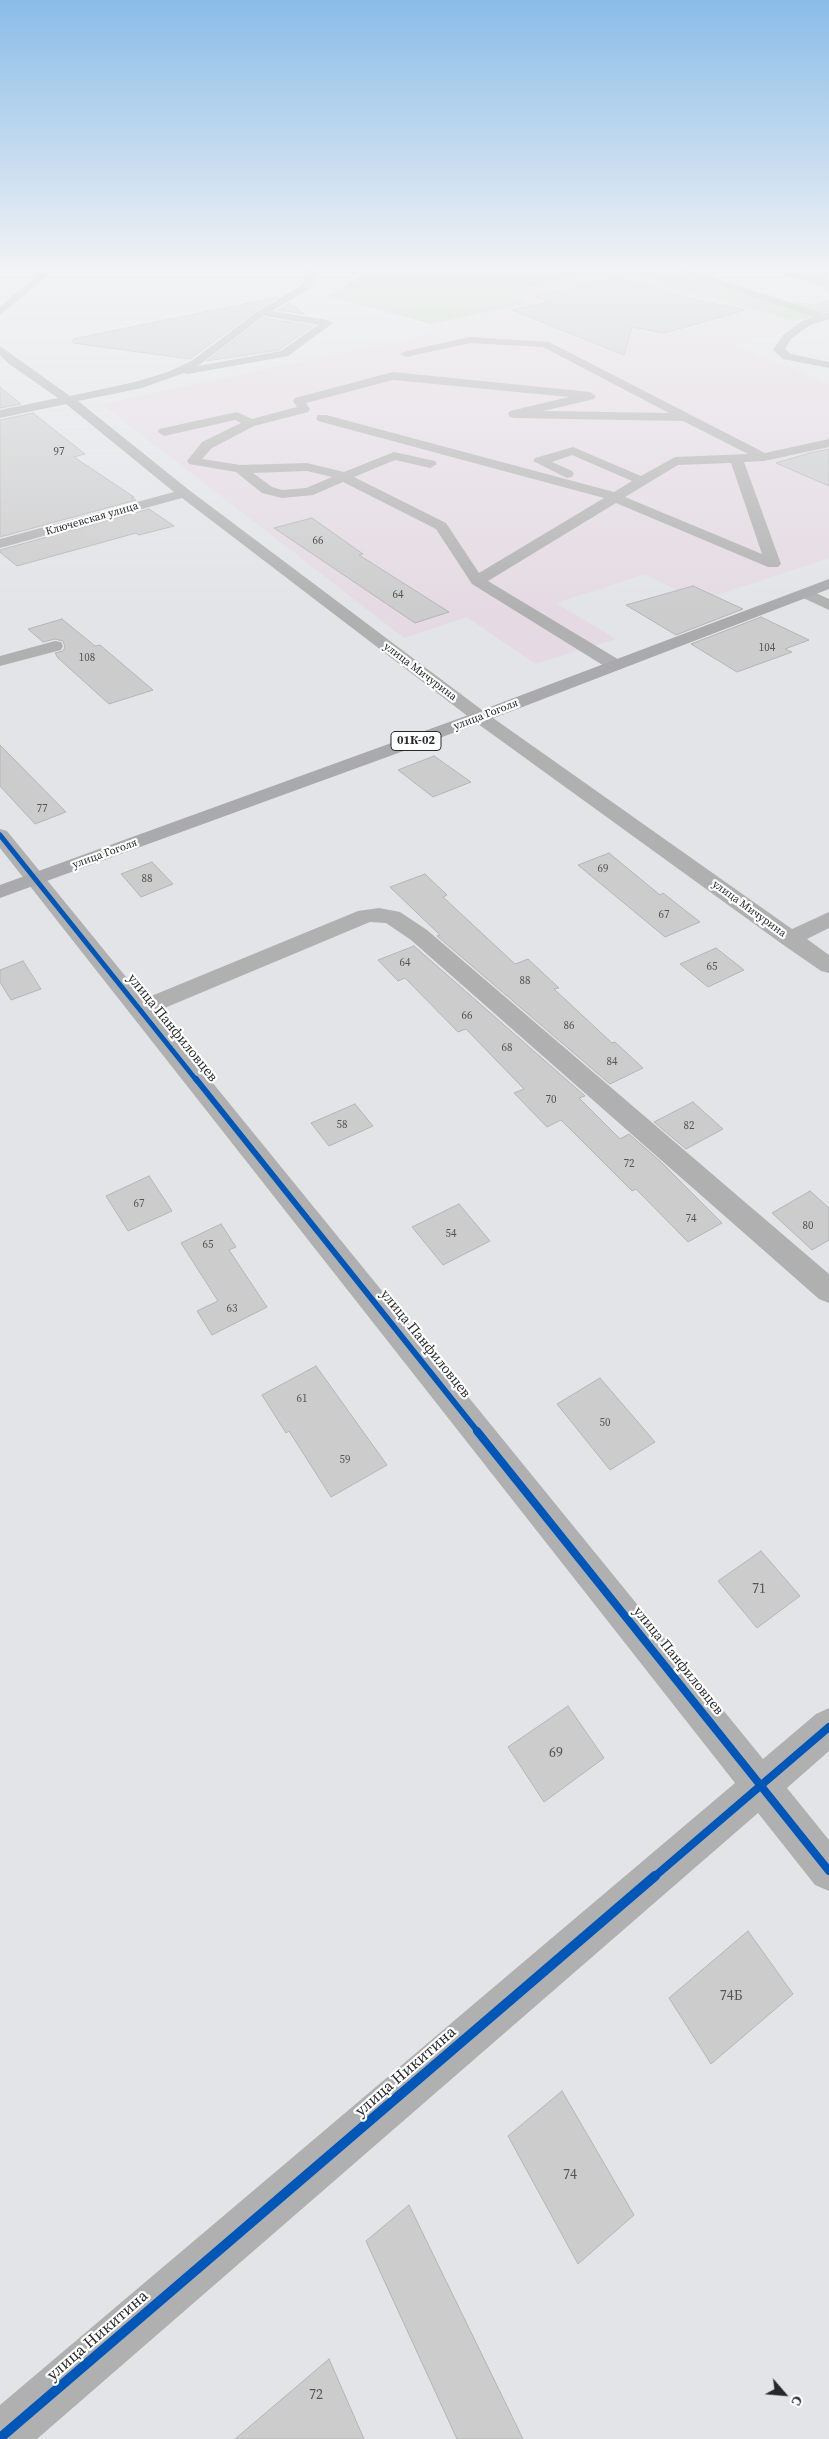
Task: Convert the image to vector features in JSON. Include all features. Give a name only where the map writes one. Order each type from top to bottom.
[{"type":"main road","name":"улица Гоголя","points":[[0,892],[480,717],[829,584]]},
{"type":"street","name":"улица Мичурина","points":[[46,385],[70,401],[184,493],[480,717],[829,966]]},
{"type":"street","points":[[0,414],[70,401],[139,385]]},
{"type":"street","points":[[360,385],[299,401],[304,409],[251,423],[208,444],[194,461],[240,469],[307,467],[345,478],[441,526],[477,581],[615,665]]},
{"type":"street","points":[[480,385],[590,396],[514,414],[686,417]]},
{"type":"street","points":[[624,385],[764,457]]},
{"type":"street","points":[[164,432],[237,416],[251,423]]},
{"type":"street","points":[[322,418],[609,495]]},
{"type":"street","points":[[477,581],[609,495],[642,481],[675,461],[764,457],[829,443]]},
{"type":"street","points":[[642,481],[573,451],[540,460],[609,495],[773,564],[736,459]]},
{"type":"street","points":[[240,469],[267,490],[282,494],[308,492],[394,456],[443,466]]},
{"type":"street","points":[[462,470],[609,495]]},
{"type":"street","name":"Ключевская улица","points":[[0,544],[184,493]]},
{"type":"street","points":[[804,593],[829,605]]},
{"type":"street","points":[[0,660],[55,646]]},
{"type":"street","name":"улица Панфиловцев","points":[[0,835],[142,1009],[829,1870]]},
{"type":"street","points":[[142,1009],[366,916],[392,917],[419,935],[829,1291]]},
{"type":"street","points":[[790,938],[829,919]]},
{"type":"street","name":"улица Никитина","points":[[0,2438],[829,1728]]},
{"type":"shaded area","points":[[191,385],[829,385],[829,558],[698,601],[645,574],[556,603],[616,639],[535,664],[467,617],[404,638],[102,404]]},
{"type":"building","points":[[0,387],[21,404],[0,408]]},
{"type":"building","points":[[33,413],[85,454],[74,457],[136,500],[0,537],[0,420]]},
{"type":"building","points":[[829,449],[829,486],[776,463],[810,453]]},
{"type":"building","points":[[149,509],[174,526],[139,535],[136,533],[17,566],[0,552],[0,550]]},
{"type":"building","points":[[312,518],[363,554],[359,555],[449,612],[415,623],[274,528]]},
{"type":"building","points":[[693,586],[743,609],[676,635],[626,605]]},
{"type":"building","points":[[761,617],[809,640],[785,649],[792,652],[737,672],[691,644]]},
{"type":"building","points":[[62,619],[95,646],[100,645],[153,690],[109,704],[58,658],[55,653],[63,651],[65,647],[63,641],[55,639],[43,642],[28,629]]},
{"type":"building","points":[[0,745],[66,812],[35,824],[0,786]]},
{"type":"building","points":[[434,756],[471,782],[433,797],[398,770]]},
{"type":"building","points":[[609,853],[660,895],[663,893],[700,922],[665,937],[578,865]]},
{"type":"building","points":[[152,862],[173,884],[141,897],[121,874]]},
{"type":"building","points":[[425,874],[447,895],[443,897],[515,964],[528,959],[559,988],[554,989],[612,1043],[615,1042],[643,1068],[610,1084],[437,936],[440,935],[390,887]]},
{"type":"building","points":[[414,946],[585,1096],[579,1098],[620,1139],[629,1134],[661,1162],[722,1223],[688,1242],[636,1189],[632,1191],[561,1120],[547,1127],[514,1093],[524,1089],[466,1029],[458,1032],[405,978],[398,981],[378,960]]},
{"type":"building","points":[[716,948],[744,970],[708,987],[680,964]]},
{"type":"building","points":[[23,961],[41,989],[11,1000],[0,982],[0,970]]},
{"type":"building","points":[[693,1102],[723,1129],[686,1149],[654,1122]]},
{"type":"building","points":[[355,1104],[373,1126],[329,1146],[311,1123]]},
{"type":"building","points":[[149,1176],[172,1211],[128,1231],[106,1196]]},
{"type":"building","points":[[810,1191],[829,1208],[829,1240],[812,1250],[772,1213]]},
{"type":"building","points":[[459,1204],[490,1241],[443,1265],[412,1227]]},
{"type":"building","points":[[221,1224],[236,1247],[229,1250],[267,1307],[212,1335],[197,1311],[218,1301],[181,1243]]},
{"type":"building","points":[[316,1366],[387,1465],[331,1497],[289,1431],[286,1433],[262,1395]]},
{"type":"building","points":[[600,1378],[655,1442],[610,1470],[557,1404]]},
{"type":"building","points":[[761,1551],[800,1596],[757,1628],[718,1581]]},
{"type":"building","points":[[568,1706],[604,1758],[544,1802],[508,1747]]},
{"type":"building","points":[[748,1931],[793,1994],[711,2064],[669,1998]]},
{"type":"building","points":[[562,2091],[634,2215],[578,2264],[508,2136]]},
{"type":"building","points":[[409,2205],[523,2439],[457,2439],[366,2241]]},
{"type":"building","points":[[329,2359],[364,2439],[235,2439]]},
{"type":"cycle path","points":[[0,835],[829,1871]]},
{"type":"cycle path","points":[[0,2438],[829,1727]]}]
